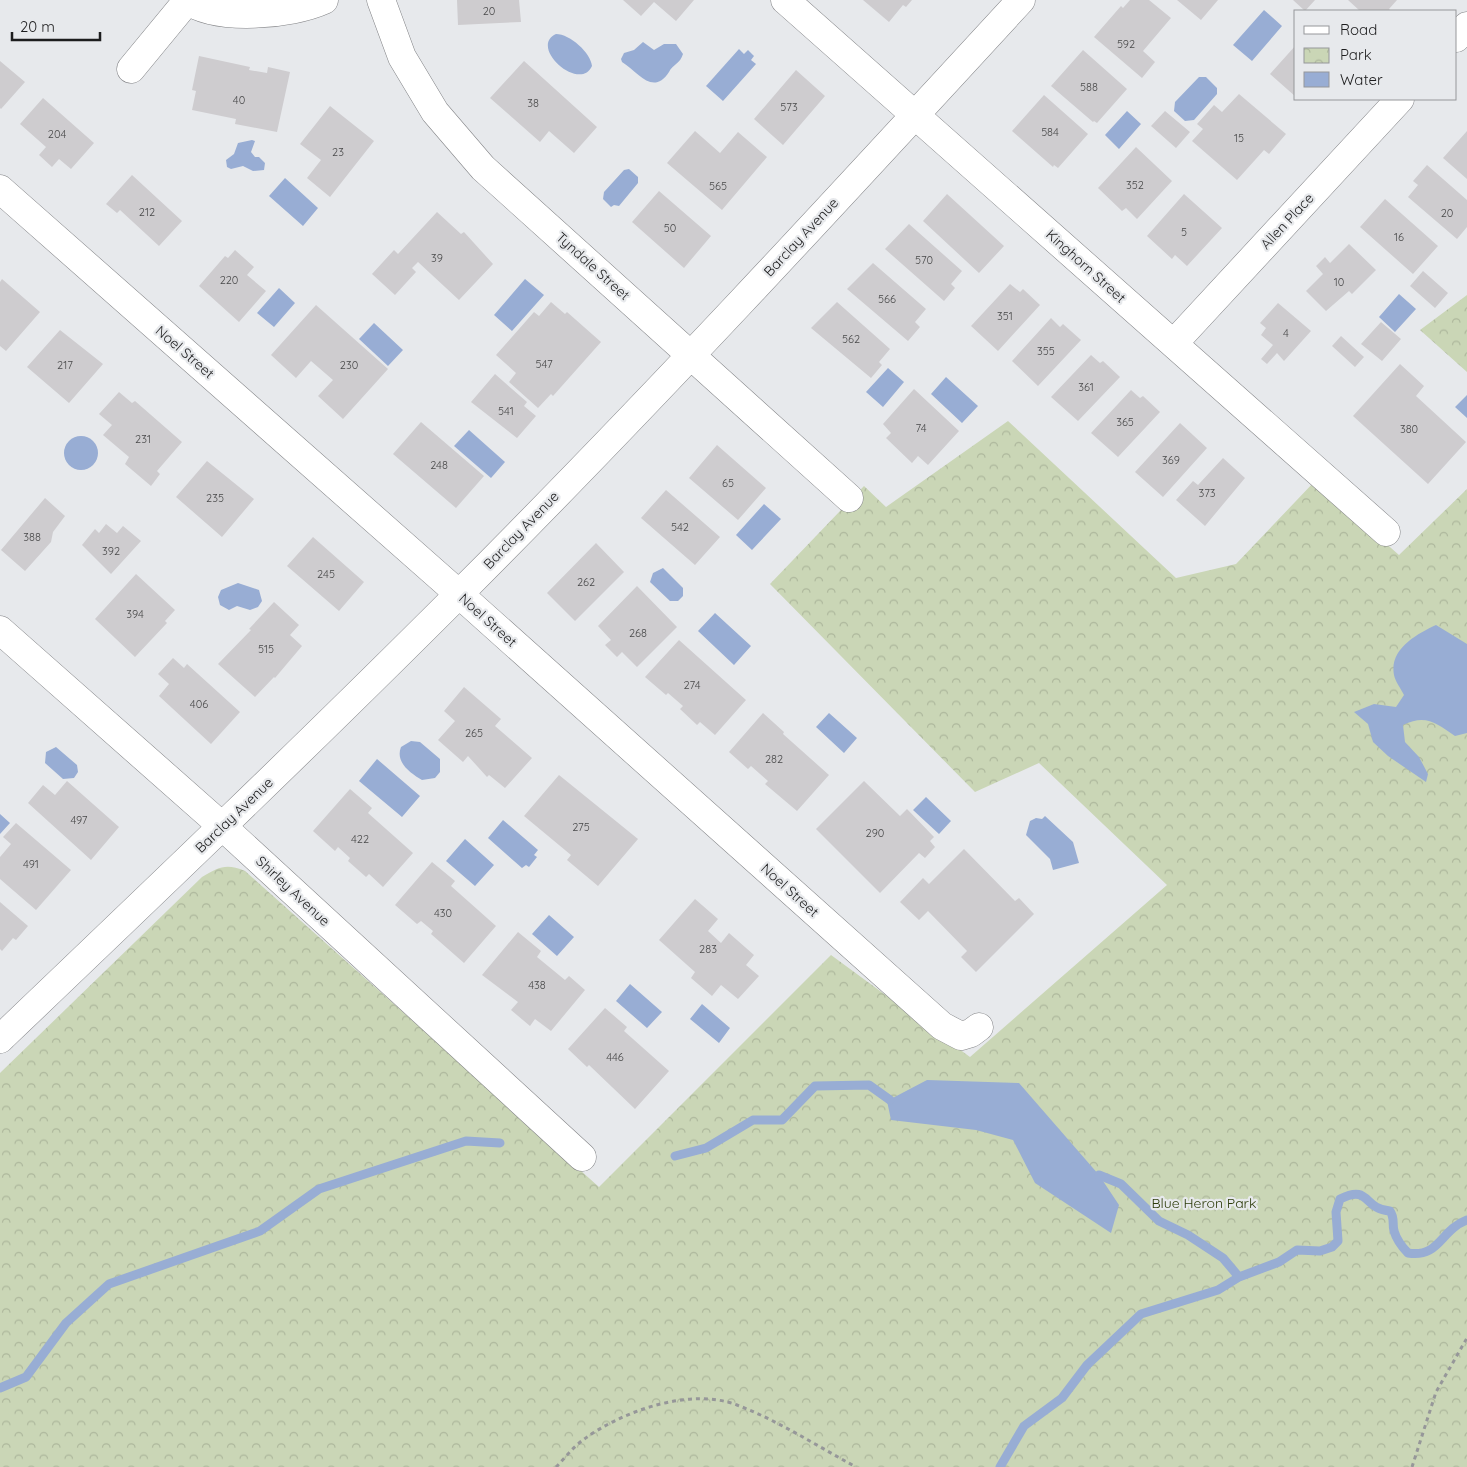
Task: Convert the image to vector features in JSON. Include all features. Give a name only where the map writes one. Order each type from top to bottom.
[{"type":"street","points":[[130,69],[187,1],[235,14],[275,14],[324,0]]},
{"type":"street","name":"Tyndale Street","points":[[381,0],[402,57],[435,112],[483,168],[849,498]]},
{"type":"street","name":"Kinghorn Street","points":[[785,0],[1386,532]]},
{"type":"street","name":"Barclay Avenue","points":[[0,1039],[223,826],[459,594],[691,354],[916,115],[1021,0]]},
{"type":"street","points":[[1457,37],[1467,26]]},
{"type":"street","name":"Allen Place","points":[[1174,344],[1399,100]]},
{"type":"street","name":"Noel Street","points":[[0,189],[459,594],[942,1026],[961,1036],[971,1033],[979,1027]]},
{"type":"street","name":"Shirley Avenue","points":[[0,630],[223,826],[582,1157]]},
{"type":"path","points":[[1412,1467],[1436,1392],[1467,1338]]},
{"type":"path","points":[[556,1467],[583,1440],[639,1409],[693,1398],[736,1404],[779,1424],[856,1467]]},
{"type":"green space","points":[[1467,295],[1467,372],[1420,330]]},
{"type":"green space","name":"Blue Heron Park","points":[[1008,421],[1176,578],[1236,564],[1315,481],[1399,555],[1467,489],[1467,1467],[0,1467],[0,1073],[202,877],[213,871],[223,867],[233,867],[245,871],[599,1187],[831,955],[970,1057],[1167,885],[1039,763],[975,792],[770,584],[864,486],[886,507]]},
{"type":"water","points":[[1264,10],[1282,26],[1252,61],[1233,45]]},
{"type":"water","points":[[556,34],[567,37],[584,50],[592,66],[586,73],[577,74],[568,71],[552,57],[548,48],[549,40]]},
{"type":"water","points":[[643,42],[654,50],[664,44],[676,44],[683,54],[663,79],[657,82],[646,80],[622,62],[621,59],[624,53],[634,50]]},
{"type":"water","points":[[739,49],[744,54],[748,50],[754,56],[751,60],[756,64],[723,101],[706,86]]},
{"type":"water","points":[[1199,77],[1206,77],[1217,88],[1217,94],[1194,120],[1185,121],[1174,111],[1175,102]]},
{"type":"water","points":[[1127,111],[1141,124],[1119,149],[1105,135]]},
{"type":"water","points":[[255,141],[251,152],[265,163],[264,170],[253,171],[243,166],[231,169],[227,167],[226,160],[234,154],[238,143]]},
{"type":"water","points":[[629,169],[638,177],[638,183],[619,206],[614,205],[611,207],[603,199],[604,192],[624,170]]},
{"type":"water","points":[[285,178],[318,208],[303,226],[269,196]]},
{"type":"water","points":[[525,279],[544,295],[512,331],[494,315]]},
{"type":"water","points":[[279,288],[295,303],[274,327],[257,313]]},
{"type":"water","points":[[1399,294],[1416,309],[1395,332],[1379,317]]},
{"type":"water","points":[[374,323],[403,350],[388,366],[359,339]]},
{"type":"water","points":[[888,368],[904,382],[883,407],[866,392]]},
{"type":"water","points":[[946,377],[978,406],[962,423],[931,394]]},
{"type":"water","points":[[1467,395],[1467,418],[1455,407]]},
{"type":"water","points":[[469,430],[505,462],[491,478],[454,446]]},
{"type":"water","points":[[81,436],[88,437],[93,441],[97,446],[97,460],[93,465],[88,469],[81,470],[74,469],[69,465],[65,460],[64,453],[65,446],[69,441],[74,437]]},
{"type":"water","points":[[764,504],[781,519],[752,550],[736,535]]},
{"type":"water","points":[[663,568],[683,588],[683,596],[678,601],[670,601],[650,582],[653,573]]},
{"type":"water","points":[[238,583],[259,590],[262,601],[258,607],[250,610],[237,606],[229,610],[220,605],[218,597],[221,590]]},
{"type":"water","points":[[715,613],[751,646],[734,665],[698,631]]},
{"type":"water","points":[[1436,625],[1467,644],[1467,733],[1455,736],[1436,724],[1425,720],[1418,720],[1403,725],[1405,742],[1419,757],[1428,774],[1426,782],[1388,756],[1373,742],[1368,724],[1354,712],[1374,704],[1396,707],[1404,695],[1394,675],[1396,657],[1400,650],[1413,638]]},
{"type":"water","points":[[829,713],[857,738],[844,753],[816,727]]},
{"type":"water","points":[[411,741],[420,742],[440,759],[440,772],[435,778],[422,780],[408,770],[402,762],[400,758],[401,747]]},
{"type":"water","points":[[56,747],[77,765],[78,772],[74,778],[63,779],[45,763],[46,752]]},
{"type":"water","points":[[377,759],[420,796],[402,817],[359,781]]},
{"type":"water","points":[[926,797],[951,821],[939,834],[913,810]]},
{"type":"water","points":[[0,814],[10,823],[0,834]]},
{"type":"water","points":[[1045,816],[1073,842],[1079,863],[1053,870],[1050,859],[1026,835],[1030,821],[1036,818],[1042,819]]},
{"type":"water","points":[[503,820],[538,850],[534,855],[537,857],[529,867],[526,865],[522,868],[488,838]]},
{"type":"water","points":[[465,839],[494,865],[475,886],[446,861]]},
{"type":"water","points":[[549,915],[574,937],[557,956],[532,934]]},
{"type":"water","points":[[630,984],[662,1012],[647,1028],[616,1001]]},
{"type":"water","points":[[702,1004],[730,1028],[719,1043],[690,1019]]},
{"type":"water","points":[[927,1080],[1019,1083],[1099,1175],[1119,1205],[1111,1233],[1035,1183],[1013,1140],[976,1130],[891,1120],[887,1101]]},
{"type":"building","points":[[457,0],[519,0],[521,22],[458,25]]},
{"type":"building","points":[[623,0],[694,0],[676,21],[654,2],[641,16]]},
{"type":"building","points":[[863,0],[912,0],[906,7],[903,5],[889,22]]},
{"type":"building","points":[[1130,0],[1149,0],[1171,18],[1143,51],[1155,62],[1142,78],[1094,37],[1121,6],[1123,8]]},
{"type":"building","points":[[1177,0],[1218,0],[1201,20]]},
{"type":"building","points":[[1293,0],[1315,0],[1306,10]]},
{"type":"building","points":[[1348,0],[1397,0],[1390,10],[1359,10]]},
{"type":"building","points":[[1294,47],[1294,95],[1270,74]]},
{"type":"building","points":[[1083,50],[1127,89],[1097,123],[1093,122],[1051,86]]},
{"type":"building","points":[[199,56],[250,67],[249,70],[267,73],[268,67],[290,72],[277,132],[235,124],[236,119],[192,110],[196,91],[192,90]]},
{"type":"building","points":[[0,61],[25,82],[1,109],[0,108]]},
{"type":"building","points":[[524,61],[597,127],[574,153],[549,131],[540,142],[490,98]]},
{"type":"building","points":[[796,70],[825,96],[783,145],[754,119]]},
{"type":"building","points":[[1239,94],[1286,134],[1269,154],[1264,150],[1237,180],[1192,141],[1203,129],[1197,124],[1214,105],[1222,112]]},
{"type":"building","points":[[1044,95],[1088,134],[1058,168],[1054,165],[1053,167],[1012,131]]},
{"type":"building","points":[[43,98],[94,143],[71,169],[59,159],[52,167],[39,155],[46,147],[20,124]]},
{"type":"building","points":[[330,106],[374,141],[330,197],[307,178],[321,160],[300,144]]},
{"type":"building","points":[[1165,111],[1190,132],[1176,148],[1151,126]]},
{"type":"building","points":[[695,131],[720,153],[738,132],[767,157],[722,210],[667,163]]},
{"type":"building","points":[[1467,131],[1467,179],[1443,158]]},
{"type":"building","points":[[1136,147],[1172,181],[1137,219],[1126,208],[1122,211],[1098,188]]},
{"type":"building","points":[[1427,165],[1467,200],[1467,227],[1457,239],[1408,197],[1418,185],[1413,181]]},
{"type":"building","points":[[132,175],[182,221],[159,246],[120,210],[117,213],[106,204]]},
{"type":"building","points":[[659,191],[711,236],[684,268],[632,222]]},
{"type":"building","points":[[947,194],[1004,246],[979,273],[923,221]]},
{"type":"building","points":[[1184,194],[1222,228],[1187,266],[1175,255],[1172,259],[1147,236]]},
{"type":"building","points":[[1385,199],[1438,246],[1413,274],[1360,227]]},
{"type":"building","points":[[437,212],[461,234],[464,232],[493,264],[459,300],[418,262],[412,268],[416,272],[395,295],[372,274],[394,250],[398,254]]},
{"type":"building","points":[[909,224],[962,271],[951,284],[955,288],[944,301],[885,249]]},
{"type":"building","points":[[1349,244],[1376,270],[1352,294],[1349,291],[1326,311],[1306,291],[1323,274],[1316,266],[1325,257],[1330,263]]},
{"type":"building","points":[[235,250],[254,267],[247,275],[266,291],[239,322],[199,286],[225,256],[228,258]]},
{"type":"building","points":[[873,263],[926,309],[915,322],[920,327],[908,341],[847,289]]},
{"type":"building","points":[[1423,271],[1448,293],[1435,308],[1410,286]]},
{"type":"building","points":[[2,279],[40,312],[6,351],[0,346],[0,282]]},
{"type":"building","points":[[1010,284],[1020,292],[1023,289],[1040,305],[998,351],[971,326]]},
{"type":"building","points":[[551,302],[565,314],[567,312],[601,342],[553,396],[551,394],[538,408],[509,382],[516,373],[496,355],[534,312],[539,316]]},
{"type":"building","points":[[837,302],[890,349],[879,362],[882,365],[871,378],[811,328]]},
{"type":"building","points":[[1278,303],[1311,331],[1284,361],[1277,353],[1267,364],[1261,359],[1273,345],[1261,335],[1266,328],[1260,323]]},
{"type":"building","points":[[316,305],[388,369],[343,419],[318,396],[333,380],[311,361],[296,378],[271,355]]},
{"type":"building","points":[[1051,318],[1060,327],[1063,324],[1081,340],[1038,386],[1012,361]]},
{"type":"building","points":[[1381,322],[1401,339],[1382,361],[1361,344]]},
{"type":"building","points":[[60,330],[103,364],[69,403],[27,367]]},
{"type":"building","points":[[1341,336],[1364,357],[1355,367],[1332,346]]},
{"type":"building","points":[[1091,355],[1100,363],[1103,361],[1120,377],[1078,421],[1051,397]]},
{"type":"building","points":[[1400,364],[1424,386],[1416,396],[1466,442],[1428,484],[1353,416]]},
{"type":"building","points":[[495,374],[527,402],[524,406],[536,416],[517,438],[471,402]]},
{"type":"building","points":[[914,389],[959,431],[928,465],[918,456],[912,463],[886,438],[891,433],[883,424]]},
{"type":"building","points":[[1131,390],[1140,398],[1143,396],[1160,412],[1118,457],[1091,433]]},
{"type":"building","points":[[119,392],[132,403],[135,401],[182,442],[157,471],[160,474],[151,486],[125,464],[129,457],[103,435],[112,425],[99,414]]},
{"type":"building","points":[[421,422],[484,476],[456,508],[393,454]]},
{"type":"building","points":[[1180,423],[1207,448],[1163,497],[1135,472]]},
{"type":"building","points":[[717,445],[766,488],[738,520],[689,478]]},
{"type":"building","points":[[1223,458],[1245,478],[1205,526],[1176,500],[1193,481],[1198,485]]},
{"type":"building","points":[[207,461],[254,499],[222,537],[176,497]]},
{"type":"building","points":[[666,490],[720,537],[695,565],[641,518]]},
{"type":"building","points":[[45,498],[65,516],[53,532],[51,542],[25,571],[1,550]]},
{"type":"building","points":[[106,524],[117,533],[123,526],[141,541],[111,574],[82,545],[95,529],[99,533]]},
{"type":"building","points":[[313,537],[364,582],[339,611],[287,566]]},
{"type":"building","points":[[596,543],[624,572],[575,621],[547,593]]},
{"type":"building","points":[[136,574],[175,610],[165,621],[167,623],[135,657],[95,619]]},
{"type":"building","points":[[637,586],[677,627],[637,667],[622,652],[617,657],[605,645],[611,640],[598,626]]},
{"type":"building","points":[[274,602],[299,625],[290,635],[302,646],[275,678],[255,697],[218,664],[251,630],[249,629]]},
{"type":"building","points":[[679,640],[746,700],[715,735],[700,722],[697,725],[680,709],[683,706],[668,693],[666,695],[645,677]]},
{"type":"building","points":[[173,658],[184,668],[187,664],[240,712],[211,744],[159,696],[169,684],[158,674]]},
{"type":"building","points":[[464,687],[501,719],[495,726],[532,758],[505,788],[489,775],[487,777],[468,756],[463,762],[438,740],[455,721],[444,711]]},
{"type":"building","points":[[763,713],[784,732],[783,734],[829,775],[797,811],[765,784],[768,781],[751,766],[748,769],[729,752]]},
{"type":"building","points":[[559,775],[638,839],[598,886],[567,860],[571,855],[524,816]]},
{"type":"building","points":[[67,781],[119,827],[91,860],[28,803],[43,785],[55,795]]},
{"type":"building","points":[[864,781],[900,816],[907,809],[934,837],[930,841],[935,847],[925,858],[919,853],[880,893],[816,829]]},
{"type":"building","points":[[350,789],[372,808],[368,813],[413,853],[383,887],[369,874],[366,877],[348,861],[350,858],[338,847],[335,851],[313,831]]},
{"type":"building","points":[[16,823],[71,870],[36,910],[0,879],[0,857],[11,844],[3,837]]},
{"type":"building","points":[[964,849],[1015,901],[1019,898],[1034,914],[976,972],[961,957],[967,951],[928,911],[919,920],[900,902],[923,878],[929,884]]},
{"type":"building","points":[[432,862],[455,881],[451,886],[496,926],[464,963],[431,934],[433,931],[421,921],[417,924],[395,905]]},
{"type":"building","points":[[695,899],[718,919],[708,931],[721,943],[729,933],[754,955],[746,965],[759,976],[738,999],[721,985],[712,996],[691,978],[695,972],[659,940]]},
{"type":"building","points":[[0,902],[28,926],[16,940],[13,938],[2,951],[0,949]]},
{"type":"building","points":[[518,932],[541,951],[537,957],[565,980],[569,976],[585,990],[551,1031],[535,1019],[530,1026],[511,1010],[518,1002],[482,975]]},
{"type":"building","points":[[605,1008],[627,1027],[624,1031],[669,1071],[635,1109],[589,1065],[587,1067],[568,1049]]},
{"type":"waterway","points":[[675,1156],[706,1148],[753,1120],[782,1120],[815,1086],[869,1085],[890,1100]]},
{"type":"waterway","points":[[0,1388],[26,1377],[66,1323],[109,1284],[260,1231],[319,1189],[466,1141],[500,1143]]},
{"type":"waterway","points":[[1099,1175],[1121,1184],[1159,1221],[1188,1235],[1223,1258],[1239,1277]]},
{"type":"waterway","points":[[1000,1467],[1024,1426],[1062,1398],[1087,1365],[1141,1314],[1218,1290],[1239,1277],[1279,1262],[1297,1250],[1320,1251],[1332,1247],[1338,1241],[1336,1212],[1340,1199],[1357,1194],[1375,1206],[1390,1211],[1395,1235],[1408,1253],[1427,1251],[1434,1247],[1458,1224],[1467,1220]]}]
